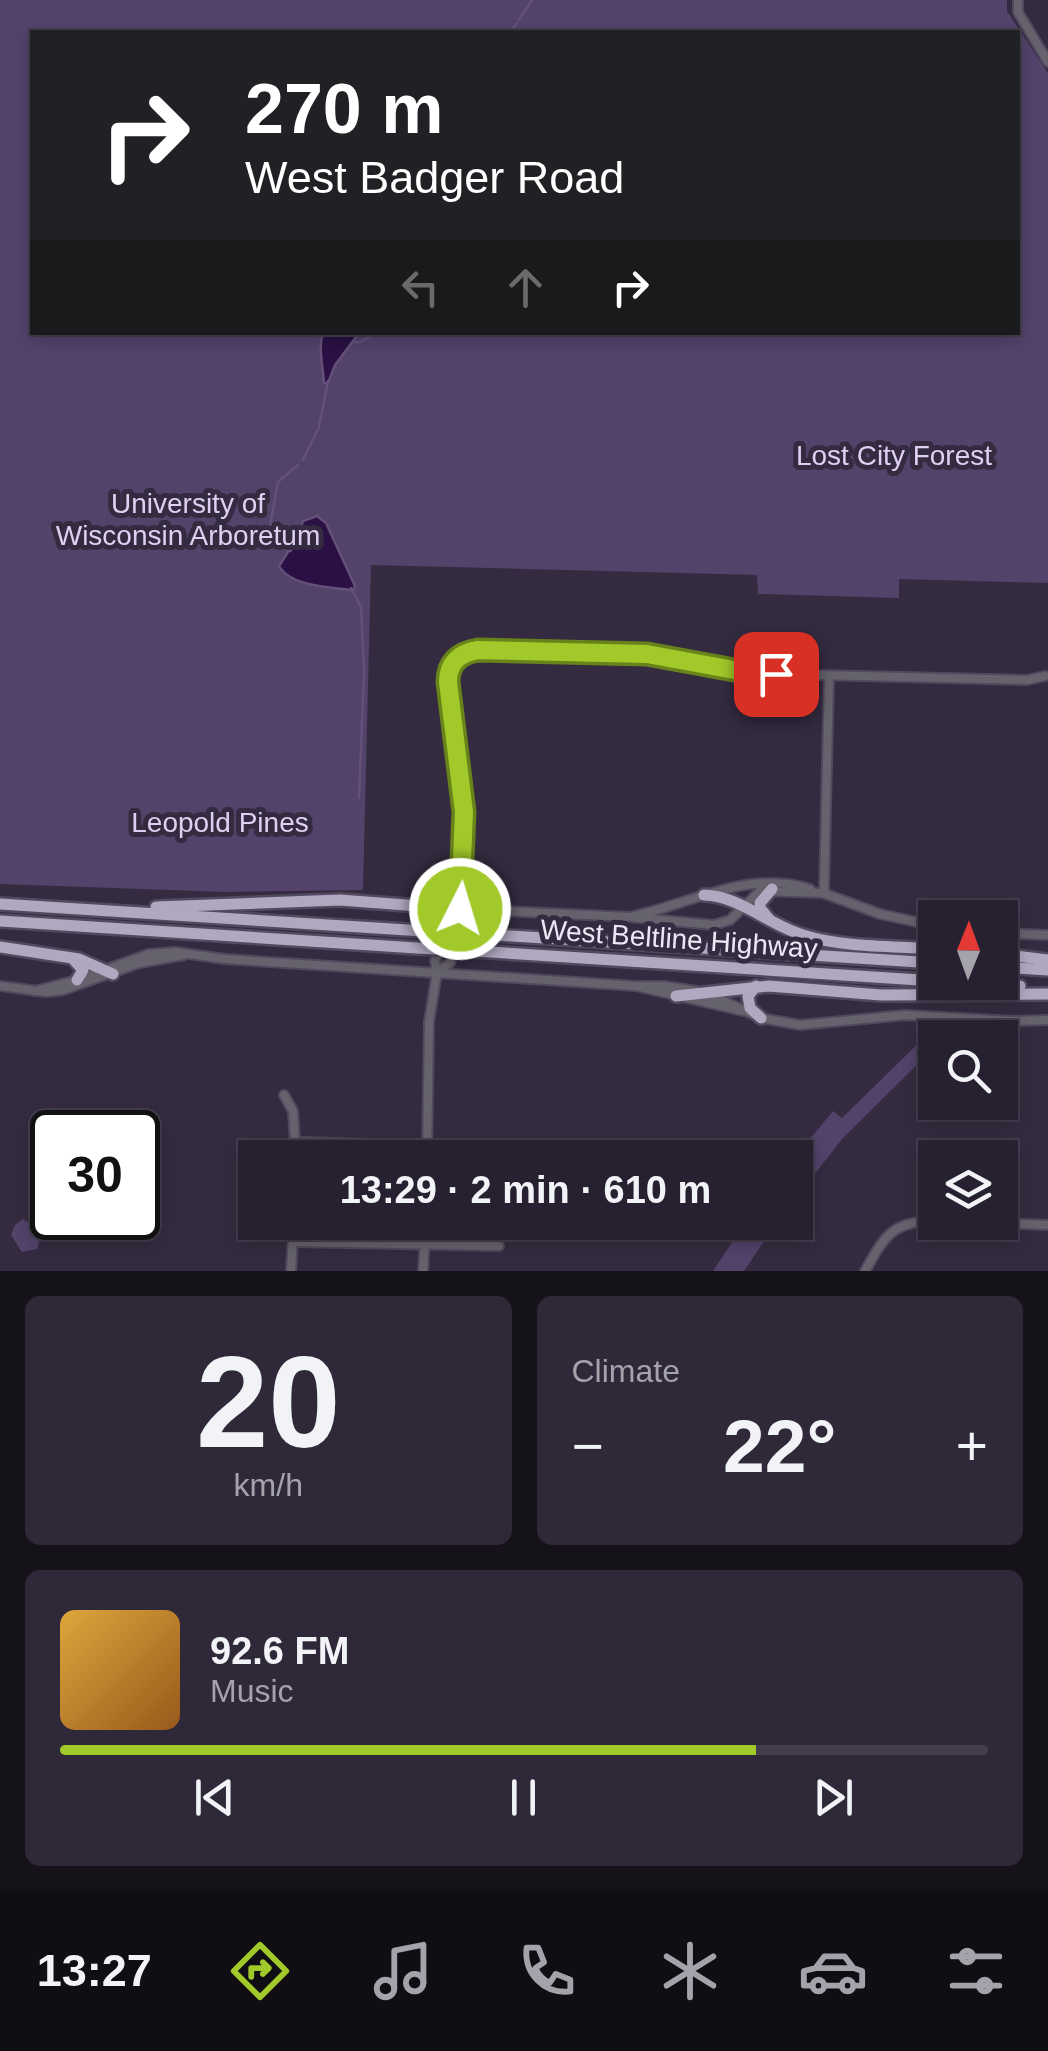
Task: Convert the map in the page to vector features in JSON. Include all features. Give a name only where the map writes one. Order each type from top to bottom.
[{"type":"highway","points":[[772,889],[762,897],[760,908],[776,925]]},
{"type":"highway","points":[[704,895],[724,897],[776,925],[830,941],[918,947]]},
{"type":"highway","points":[[57,908],[340,900],[460,909]]},
{"type":"highway","name":"West Beltline Highway","points":[[0,904],[918,963]]},
{"type":"highway","name":"West Beltline Highway","points":[[0,921],[918,980]]},
{"type":"highway","points":[[0,947],[71,957],[108,972]]},
{"type":"highway","points":[[1018,956],[1048,960]]},
{"type":"highway","points":[[71,957],[82,966],[78,980]]},
{"type":"highway","points":[[1018,968],[1048,970]]},
{"type":"highway","points":[[676,996],[756,986],[881,995],[1048,991]]},
{"type":"highway","points":[[756,986],[748,996],[748,1004],[761,1018]]},
{"type":"highway","points":[[1018,988],[1048,991]]},
{"type":"street","points":[[1018,0],[1018,12],[1048,62]]},
{"type":"street","points":[[437,972],[450,964],[465,920],[460,909],[464,812],[448,682],[451,666],[458,658],[478,650],[647,654],[745,672],[1028,680],[1045,676]]},
{"type":"street","points":[[824,893],[829,676]]},
{"type":"street","points":[[630,917],[763,882],[800,885],[880,914],[918,922]]},
{"type":"street","points":[[427,1140],[435,961],[451,916],[460,909],[714,925],[730,920],[760,891],[824,893]]},
{"type":"street","points":[[1018,934],[1048,935]]},
{"type":"street","points":[[0,986],[63,990],[149,954],[184,955],[664,986],[705,993],[743,1012]]},
{"type":"street","points":[[35,991],[108,972]]},
{"type":"street","points":[[636,986],[761,1018],[810,1026],[905,1015],[1012,1022],[1048,1020]]},
{"type":"street","points":[[284,1095],[293,1111],[296,1140]]},
{"type":"street","points":[[865,1271],[885,1238],[896,1228],[918,1221]]},
{"type":"street","points":[[1018,1226],[1048,1229]]},
{"type":"street","points":[[423,1271],[426,1240]]},
{"type":"street","points":[[291,1271],[294,1242],[499,1246]]},
{"type":"green space","name":"University of Wisconsin Arboretum","points":[[0,0],[1007,0],[1007,11],[1020,30],[30,30],[30,335],[1020,335],[1020,31],[1048,73],[1048,583],[899,579],[899,598],[758,594],[757,575],[371,565],[363,890],[227,892],[0,884]]},
{"type":"green space","points":[[918,1044],[918,1064],[843,1138],[813,1176],[813,1140],[809,1140],[833,1111],[842,1118]]},
{"type":"green space","points":[[23,1219],[30,1223],[30,1240],[40,1240],[37,1249],[22,1252],[11,1235]]},
{"type":"green space","points":[[734,1240],[765,1240],[744,1271],[713,1271]]},
{"type":"shaded area","points":[[323,335],[358,335],[335,365],[328,383],[324,383]]},
{"type":"shaded area","points":[[317,516],[326,523],[355,586],[353,590],[301,582],[279,566],[299,535],[303,521]]},
{"type":"waterway","points":[[519,20],[532,0]]},
{"type":"waterway","points":[[512,30],[517,23]]},
{"type":"waterway","points":[[353,342],[373,335]]},
{"type":"waterway","points":[[303,460],[319,427],[328,381]]},
{"type":"waterway","points":[[291,551],[281,548],[269,531],[278,482],[298,465]]},
{"type":"waterway","points":[[351,588],[361,607],[364,671],[359,798]]},
{"type":"route","points":[[460,909],[464,812],[448,682],[451,666],[458,658],[478,650],[647,654],[776,674]]},
{"type":"park label","name":"Lost City Forest","points":[[894,455]]},
{"type":"park label","name":"Leopold Pines","points":[[220,822]]}]
